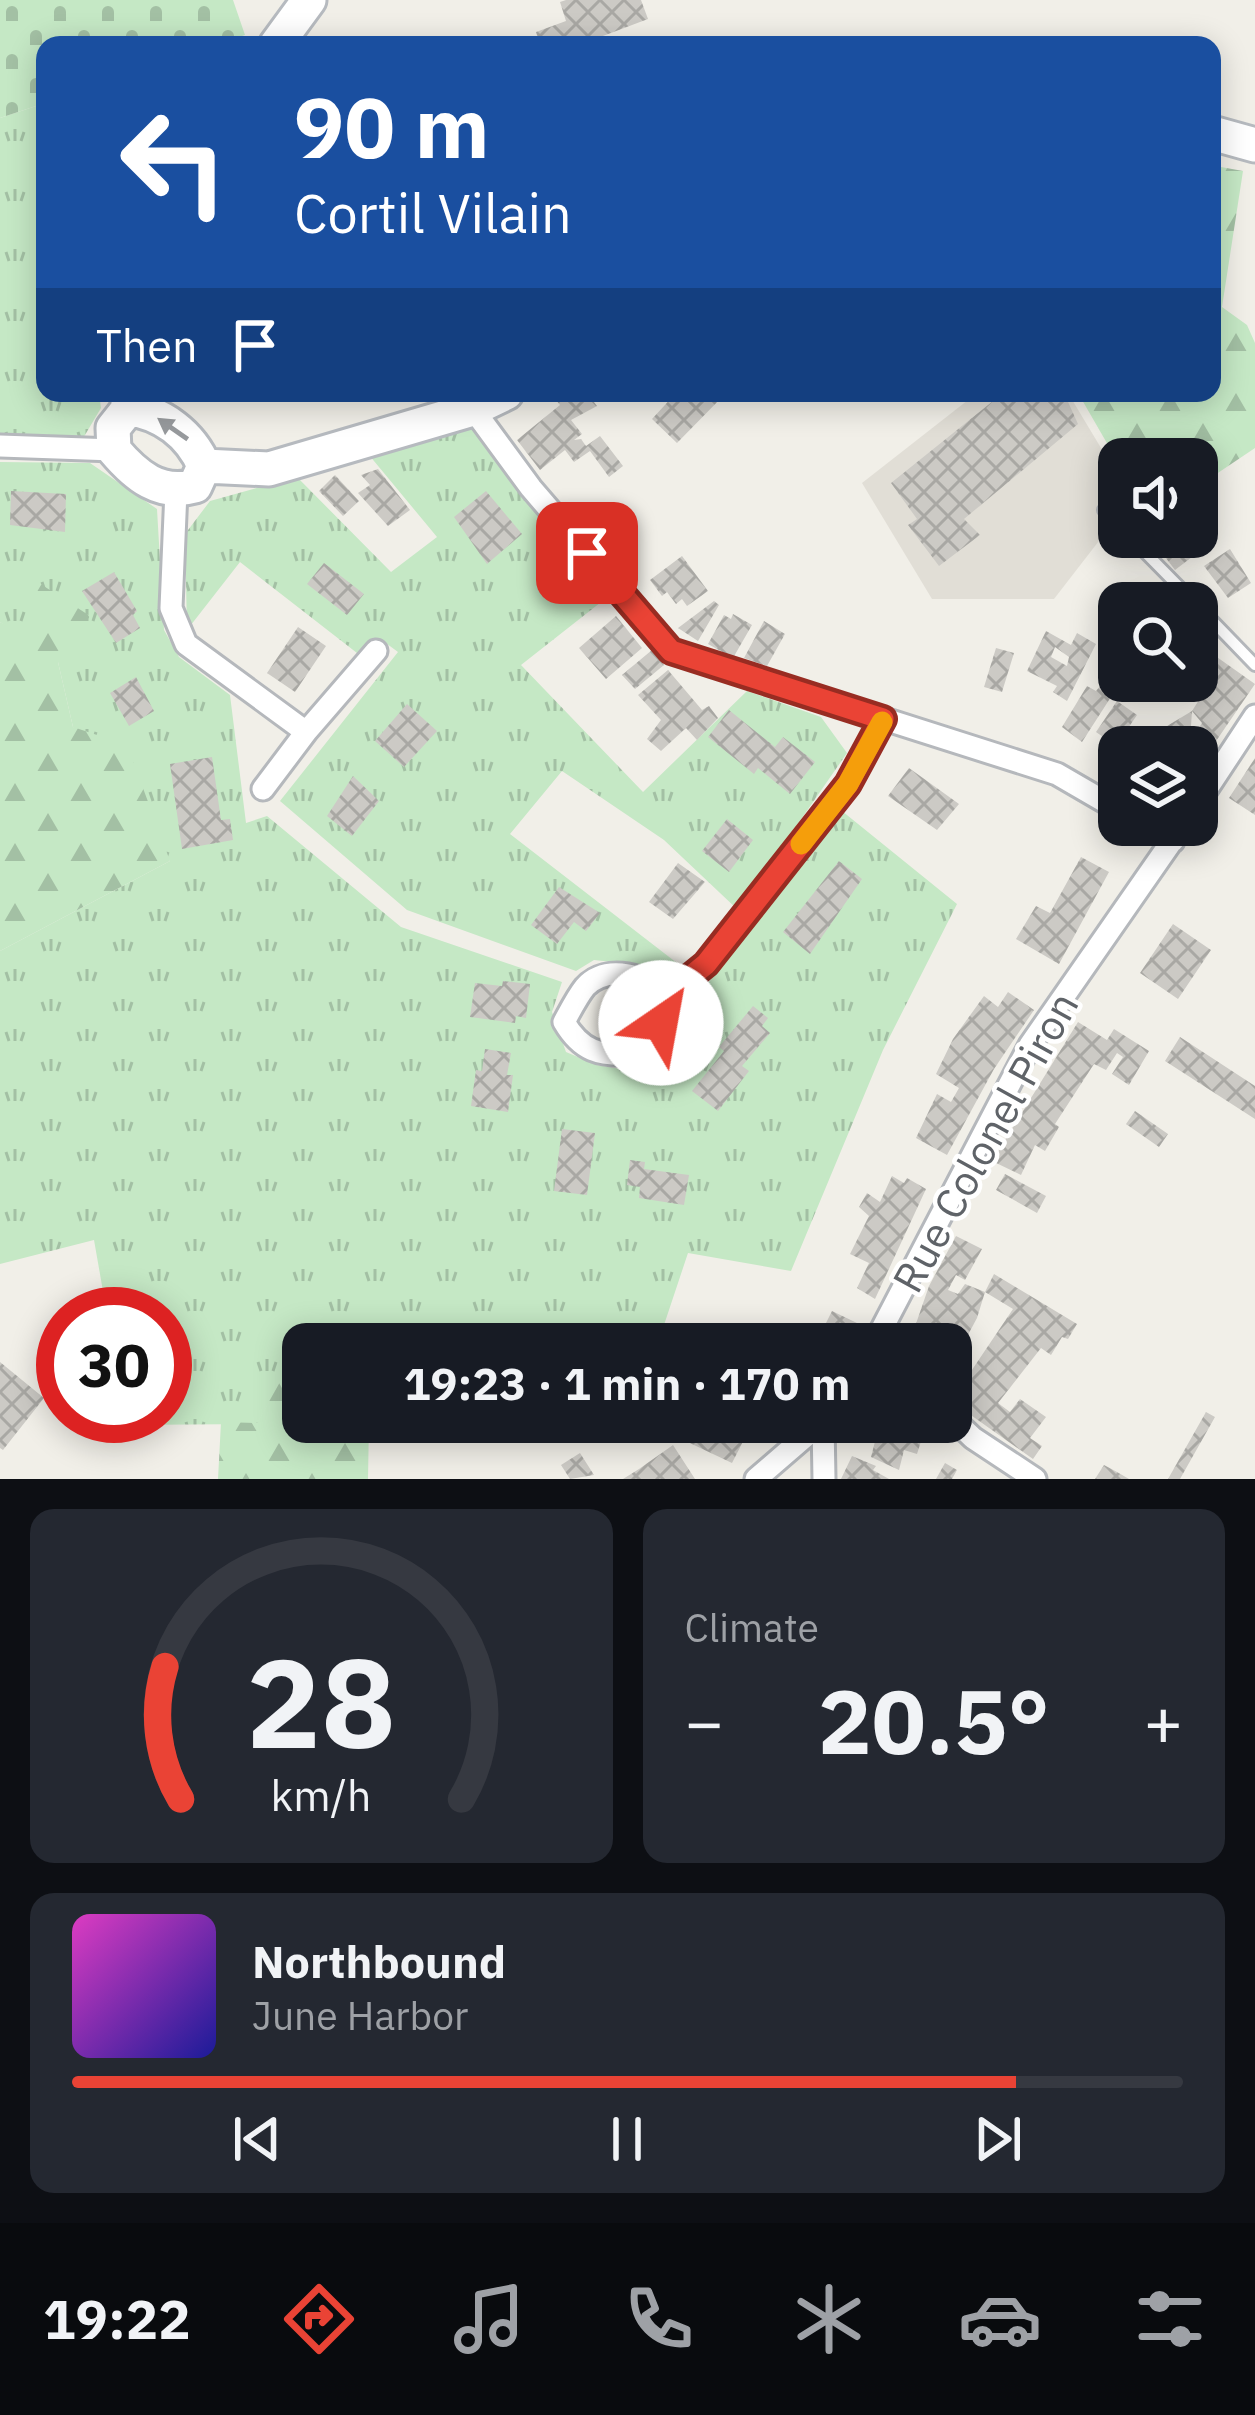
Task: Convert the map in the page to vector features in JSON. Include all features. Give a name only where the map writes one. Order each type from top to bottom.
[{"type":"street","points":[[283,36],[309,0]]},
{"type":"street","points":[[1221,136],[1255,146]]},
{"type":"street","points":[[114,450],[113,428],[127,402]]},
{"type":"street","points":[[0,446],[114,450],[147,482],[176,491],[195,486],[204,466],[195,446],[167,422],[130,402]]},
{"type":"street","points":[[204,466],[269,469],[487,402]]},
{"type":"street","points":[[473,409],[531,488],[671,651],[1057,774],[1098,797]]},
{"type":"street","points":[[176,491],[171,608],[185,644],[306,732]]},
{"type":"street","points":[[263,789],[376,651]]},
{"type":"street","points":[[1218,772],[1255,716]]},
{"type":"street","points":[[668,995],[651,979],[604,974],[586,985],[564,1022],[577,1045],[605,1055],[632,1054],[661,1023],[668,995],[706,964],[848,784],[883,719]]},
{"type":"street","name":"Rue Colonel Piron","points":[[885,1323],[1030,1045],[1169,846]]},
{"type":"street","points":[[972,1437],[1036,1479]]},
{"type":"street","points":[[756,1479],[798,1443]]},
{"type":"street","points":[[823,1443],[824,1479]]},
{"type":"lane","points":[[1151,558],[1174,582]]},
{"type":"lane","points":[[1218,627],[1255,665]]},
{"type":"shaded area","points":[[966,402],[1073,402],[1098,443],[1098,542],[1054,599],[932,599],[862,483]]},
{"type":"green space","points":[[0,0],[233,0],[242,36],[36,36],[36,106],[0,118]]},
{"type":"green space","points":[[36,106],[36,402],[100,402],[82,440],[0,437],[0,118]]},
{"type":"green space","points":[[1221,167],[1243,171],[1222,307],[1247,325],[1255,343],[1255,448],[1218,473],[1218,438],[1104,438],[1083,402],[1221,402]]},
{"type":"green space","points":[[471,427],[610,595],[521,665],[643,792],[747,691],[821,717],[847,753],[738,910],[664,840],[562,771],[510,834],[686,970],[594,960],[576,971],[407,910],[280,801],[398,652],[379,638],[366,660],[240,562],[187,630],[185,534],[210,501],[297,477],[391,572],[437,537],[369,455]]},
{"type":"green space","points":[[0,462],[90,463],[157,509],[164,630],[179,657],[230,695],[246,823],[267,816],[401,927],[562,982],[552,1012],[566,1052],[597,1065],[639,1072],[842,811],[957,904],[883,1050],[791,1271],[688,1253],[665,1323],[282,1323],[282,1379],[257,1424],[192,1424],[192,1287],[102,1287],[94,1240],[0,1264],[0,951],[170,861],[73,727],[58,662],[0,622]]},
{"type":"green space","points":[[39,583],[90,616],[58,662],[73,727],[127,745],[170,861],[0,951],[0,622],[22,633]]},
{"type":"green space","points":[[282,1378],[282,1443],[369,1443],[368,1479],[218,1479],[221,1422],[257,1423]]},
{"type":"building","points":[[641,0],[648,19],[603,36],[537,36],[536,32],[566,21],[560,2]]},
{"type":"building","points":[[558,402],[594,402],[597,406],[571,420],[582,434],[574,440],[581,439],[586,446],[600,436],[623,466],[609,477],[590,451],[574,462],[565,450],[540,470],[517,440],[560,405]]},
{"type":"building","points":[[668,402],[717,402],[677,443],[652,419]]},
{"type":"building","points":[[992,402],[1068,402],[1078,424],[964,519],[980,535],[939,566],[908,525],[917,519],[891,483]]},
{"type":"building","points":[[378,469],[410,510],[388,526],[358,493],[370,485],[361,475]]},
{"type":"building","points":[[335,475],[359,501],[343,516],[319,491]]},
{"type":"building","points":[[11,491],[66,494],[65,532],[10,525]]},
{"type":"building","points":[[486,491],[522,534],[487,564],[454,517]]},
{"type":"building","points":[[1230,549],[1251,583],[1228,598],[1204,566]]},
{"type":"building","points":[[682,556],[708,591],[687,606],[682,599],[676,604],[667,592],[662,596],[650,580]]},
{"type":"building","points":[[1166,558],[1191,558],[1175,570]]},
{"type":"building","points":[[324,563],[364,594],[347,615],[307,584]]},
{"type":"building","points":[[114,572],[137,611],[133,615],[140,628],[116,643],[82,591]]},
{"type":"building","points":[[714,601],[719,605],[698,641],[678,628]]},
{"type":"building","points":[[733,614],[752,625],[733,658],[708,644],[724,615],[731,619]]},
{"type":"building","points":[[616,616],[642,648],[606,679],[579,648]]},
{"type":"building","points":[[764,621],[785,634],[767,666],[744,658]]},
{"type":"building","points":[[298,627],[326,646],[295,692],[267,673]]},
{"type":"building","points":[[1046,631],[1071,645],[1077,633],[1096,644],[1067,701],[1053,692],[1057,686],[1027,671]],"holes":[[[1055,647],[1069,657],[1067,666],[1051,657]]]},
{"type":"building","points":[[996,648],[1014,653],[1002,692],[984,687]]},
{"type":"building","points":[[652,650],[664,665],[635,689],[622,675]]},
{"type":"building","points":[[1218,658],[1255,684],[1218,738],[1218,726],[1200,726],[1192,711],[1198,702],[1218,702]]},
{"type":"building","points":[[668,670],[702,710],[709,706],[718,718],[697,740],[686,728],[661,751],[647,739],[661,720],[638,695]]},
{"type":"building","points":[[136,677],[154,711],[129,726],[110,693]]},
{"type":"building","points":[[1087,686],[1096,691],[1098,702],[1108,702],[1082,742],[1062,727]]},
{"type":"building","points":[[1116,702],[1137,715],[1130,726],[1100,726]]},
{"type":"building","points":[[407,704],[437,731],[404,767],[375,741]]},
{"type":"building","points":[[729,710],[775,747],[783,737],[815,762],[790,794],[758,768],[754,774],[708,737]]},
{"type":"building","points":[[1192,711],[1191,726],[1167,726]]},
{"type":"building","points":[[212,757],[221,820],[230,819],[233,840],[182,849],[170,764]]},
{"type":"building","points":[[1255,758],[1255,815],[1229,798]]},
{"type":"building","points":[[909,768],[959,804],[937,830],[888,796]]},
{"type":"building","points":[[353,776],[379,801],[352,836],[327,816]]},
{"type":"building","points":[[727,819],[753,840],[729,872],[702,851]]},
{"type":"building","points":[[1081,857],[1109,872],[1059,964],[1016,939],[1036,906],[1050,913]]},
{"type":"building","points":[[839,861],[862,879],[810,954],[783,932]]},
{"type":"building","points":[[678,863],[705,882],[673,919],[649,902]]},
{"type":"building","points":[[559,887],[600,913],[586,931],[574,922],[557,944],[531,925]]},
{"type":"building","points":[[1173,924],[1211,950],[1178,999],[1140,973]]},
{"type":"building","points":[[503,981],[530,984],[526,1018],[516,1016],[515,1023],[470,1017],[475,983],[502,986]]},
{"type":"building","points":[[1008,992],[1034,1010],[994,1069],[947,1155],[916,1138],[937,1094],[951,1102],[959,1088],[936,1074],[953,1039],[984,996],[998,1007]]},
{"type":"building","points":[[753,1006],[768,1018],[762,1026],[770,1033],[742,1066],[749,1071],[718,1111],[692,1091],[724,1051],[719,1047]]},
{"type":"building","points":[[1078,1022],[1107,1040],[1114,1029],[1149,1051],[1129,1085],[1112,1074],[1123,1057],[1117,1053],[1106,1070],[1094,1064],[1055,1124],[1059,1127],[1045,1151],[1035,1145],[1021,1175],[992,1161]]},
{"type":"building","points":[[1180,1037],[1255,1086],[1255,1119],[1165,1061]]},
{"type":"building","points":[[485,1049],[511,1053],[508,1112],[471,1106],[476,1070],[482,1071]]},
{"type":"building","points":[[1135,1111],[1168,1134],[1159,1147],[1126,1124]]},
{"type":"building","points":[[562,1129],[595,1133],[587,1195],[554,1191]]},
{"type":"building","points":[[630,1160],[645,1162],[644,1169],[689,1175],[684,1205],[639,1198],[640,1187],[627,1185]]},
{"type":"building","points":[[1005,1174],[1046,1196],[1037,1213],[996,1190]]},
{"type":"building","points":[[892,1176],[926,1189],[875,1299],[857,1288],[869,1263],[850,1254],[869,1216],[859,1207],[867,1193],[880,1202]]},
{"type":"building","points":[[956,1236],[982,1249],[965,1280],[956,1275],[948,1290],[958,1294],[965,1284],[985,1292],[972,1327],[972,1323],[916,1323],[929,1286]]},
{"type":"building","points":[[994,1274],[1077,1324],[1051,1355],[1041,1348],[998,1403],[1010,1412],[1020,1399],[1046,1417],[1030,1438],[1042,1446],[1033,1459],[972,1416],[972,1370],[1013,1309],[985,1292]]},
{"type":"building","points":[[832,1311],[857,1323],[826,1323]]},
{"type":"building","points":[[0,1362],[36,1391],[36,1408],[0,1448]]},
{"type":"building","points":[[1206,1412],[1215,1417],[1180,1479],[1168,1479]]},
{"type":"building","points":[[690,1443],[742,1443],[732,1463]]},
{"type":"building","points":[[875,1443],[920,1443],[917,1454],[904,1450],[899,1470],[871,1457]]},
{"type":"building","points":[[673,1445],[695,1479],[623,1479],[639,1469]]},
{"type":"building","points":[[580,1453],[594,1475],[570,1479],[561,1465]]},
{"type":"building","points":[[852,1456],[876,1466],[873,1470],[889,1479],[841,1479]]},
{"type":"building","points":[[945,1463],[957,1470],[952,1479],[936,1479]]},
{"type":"building","points":[[1104,1465],[1117,1472],[1129,1479],[1095,1479]]},
{"type":"slow traffic","points":[[801,844],[848,784],[882,722]]},
{"type":"route","points":[[587,553],[671,651],[883,719],[848,784],[706,964],[668,995],[661,1023]]}]
